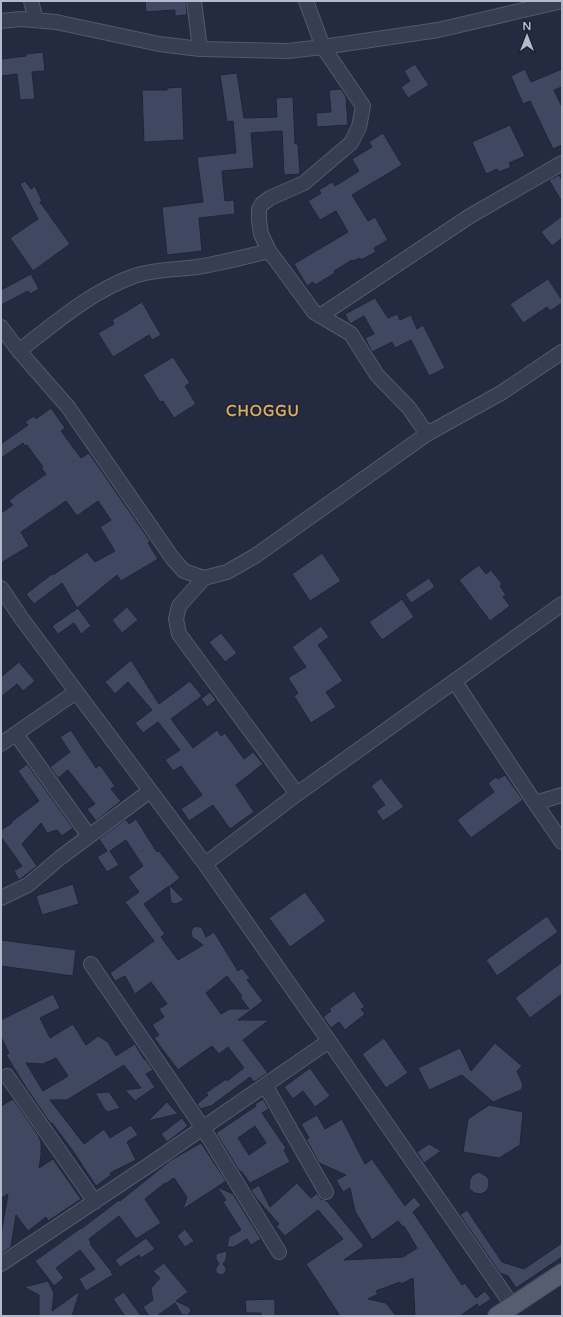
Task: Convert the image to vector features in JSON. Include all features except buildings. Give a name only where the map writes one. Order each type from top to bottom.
[{"type":"main road","points":[[497,1316],[562,1273]]},
{"type":"street","points":[[31,1],[36,20]]},
{"type":"street","points":[[194,1],[200,50]]},
{"type":"street","points":[[306,1],[323,47],[363,106],[359,127],[351,143],[304,183],[270,198],[262,204],[259,210],[261,234],[269,252],[314,312],[351,334],[377,375],[409,408],[427,434]]},
{"type":"street","points":[[1,21],[21,18],[56,22],[159,44],[200,50],[288,51],[438,30],[562,1]]},
{"type":"street","points":[[320,316],[470,216],[562,163]]},
{"type":"street","points":[[19,351],[76,306],[102,290],[134,276],[157,270],[175,270],[269,252]]},
{"type":"street","points":[[1,327],[19,351],[68,407],[173,559],[184,571],[204,578]]},
{"type":"street","points":[[297,794],[179,634],[176,619],[179,606],[204,578],[226,572],[255,556],[427,434],[502,393],[562,352]]},
{"type":"street","points":[[1,588],[22,619],[205,864],[512,1305]]},
{"type":"street","points":[[205,864],[297,794],[562,604]]},
{"type":"street","points":[[455,682],[562,842]]},
{"type":"street","points":[[1,744],[76,692]]},
{"type":"street","points":[[16,734],[89,836]]},
{"type":"street","points":[[1,898],[28,884],[61,857],[150,791]]},
{"type":"street","points":[[535,803],[562,795]]},
{"type":"street","points":[[91,964],[203,1128],[279,1252]]},
{"type":"street","points":[[1,1264],[95,1202],[329,1041]]},
{"type":"street","points":[[8,1076],[95,1202]]},
{"type":"street","points":[[265,1085],[326,1192]]},
{"type":"district","name":"CHOGGU","points":[[263,411]]}]
